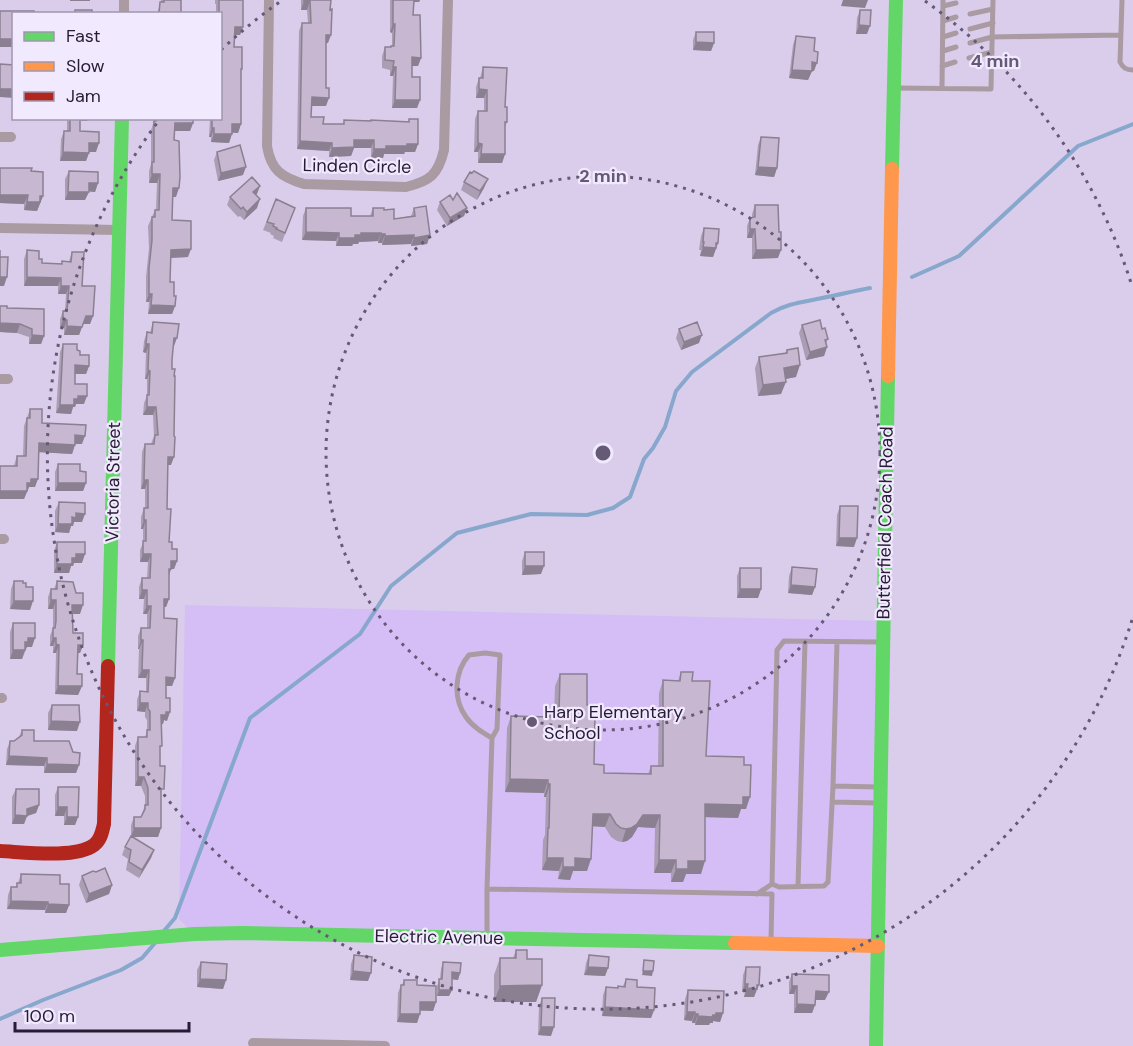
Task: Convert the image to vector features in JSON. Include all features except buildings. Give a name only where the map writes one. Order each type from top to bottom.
[{"type":"street","name":"Linden Circle","points":[[269,0],[267,146],[269,160],[277,172],[289,180],[304,184],[406,187],[421,183],[433,175],[441,164],[444,150],[448,0]]},
{"type":"street","name":"Butterfield Coach Road","points":[[876,1046],[896,0]]},
{"type":"street","name":"Victoria Street","points":[[0,851],[73,853],[86,850],[96,844],[102,835],[104,824],[122,120]]},
{"type":"street","points":[[0,228],[119,230]]},
{"type":"street","name":"Electric Avenue","points":[[0,950],[194,934],[242,933],[878,946]]},
{"type":"street","points":[[253,1043],[385,1046]]},
{"type":"lane","points":[[894,88],[991,89],[993,0]]},
{"type":"lane","points":[[1122,0],[1120,62],[1122,67],[1133,70]]},
{"type":"lane","points":[[942,88],[943,3],[956,3]]},
{"type":"lane","points":[[970,14],[993,9]]},
{"type":"lane","points":[[943,21],[956,17]]},
{"type":"lane","points":[[970,29],[993,23]]},
{"type":"lane","points":[[943,37],[956,33]]},
{"type":"lane","points":[[970,43],[992,37],[1120,35]]},
{"type":"lane","points":[[942,51],[956,47]]},
{"type":"lane","points":[[969,58],[992,52]]},
{"type":"lane","points":[[942,66],[955,62]]},
{"type":"lane","points":[[772,884],[777,651],[784,641],[882,642]]},
{"type":"lane","points":[[798,886],[805,642]]},
{"type":"lane","points":[[756,894],[772,884],[824,886],[828,882],[837,642]]},
{"type":"lane","points":[[487,938],[492,738],[497,729],[500,655],[484,653],[469,656],[461,664],[457,675],[457,690],[459,705],[467,718],[480,731],[492,738]]},
{"type":"lane","points":[[832,786],[881,787]]},
{"type":"lane","points":[[832,802],[880,803]]},
{"type":"lane","points":[[487,890],[772,894],[771,944]]},
{"type":"shaded area","name":"Harp Elementary School","points":[[185,605],[883,621],[878,946],[194,934],[179,919]]},
{"type":"waterway","points":[[912,277],[959,256],[1078,146],[1133,124]]},
{"type":"waterway","points":[[163,932],[175,918],[250,718],[360,634],[391,586],[457,533],[531,514],[587,515],[613,508],[630,497],[644,459],[665,427],[676,391],[692,372],[777,310],[796,303],[870,288]]},
{"type":"waterway","points":[[0,1019],[121,970],[142,958],[155,943]]},
{"type":"traffic: fast","points":[[892,169],[896,0]]},
{"type":"traffic: fast","points":[[108,666],[122,120]]},
{"type":"traffic: fast","points":[[876,1046],[888,376]]},
{"type":"traffic: fast","points":[[0,950],[194,934],[242,933],[735,943]]},
{"type":"traffic: slow","points":[[888,376],[892,169]]},
{"type":"traffic: slow","points":[[735,943],[878,946]]},
{"type":"traffic: jam","points":[[0,851],[48,854],[75,852],[94,845],[100,838],[104,824],[108,666]]},
{"type":"place","name":"Harp Elementary School","points":[[532,722]]}]
